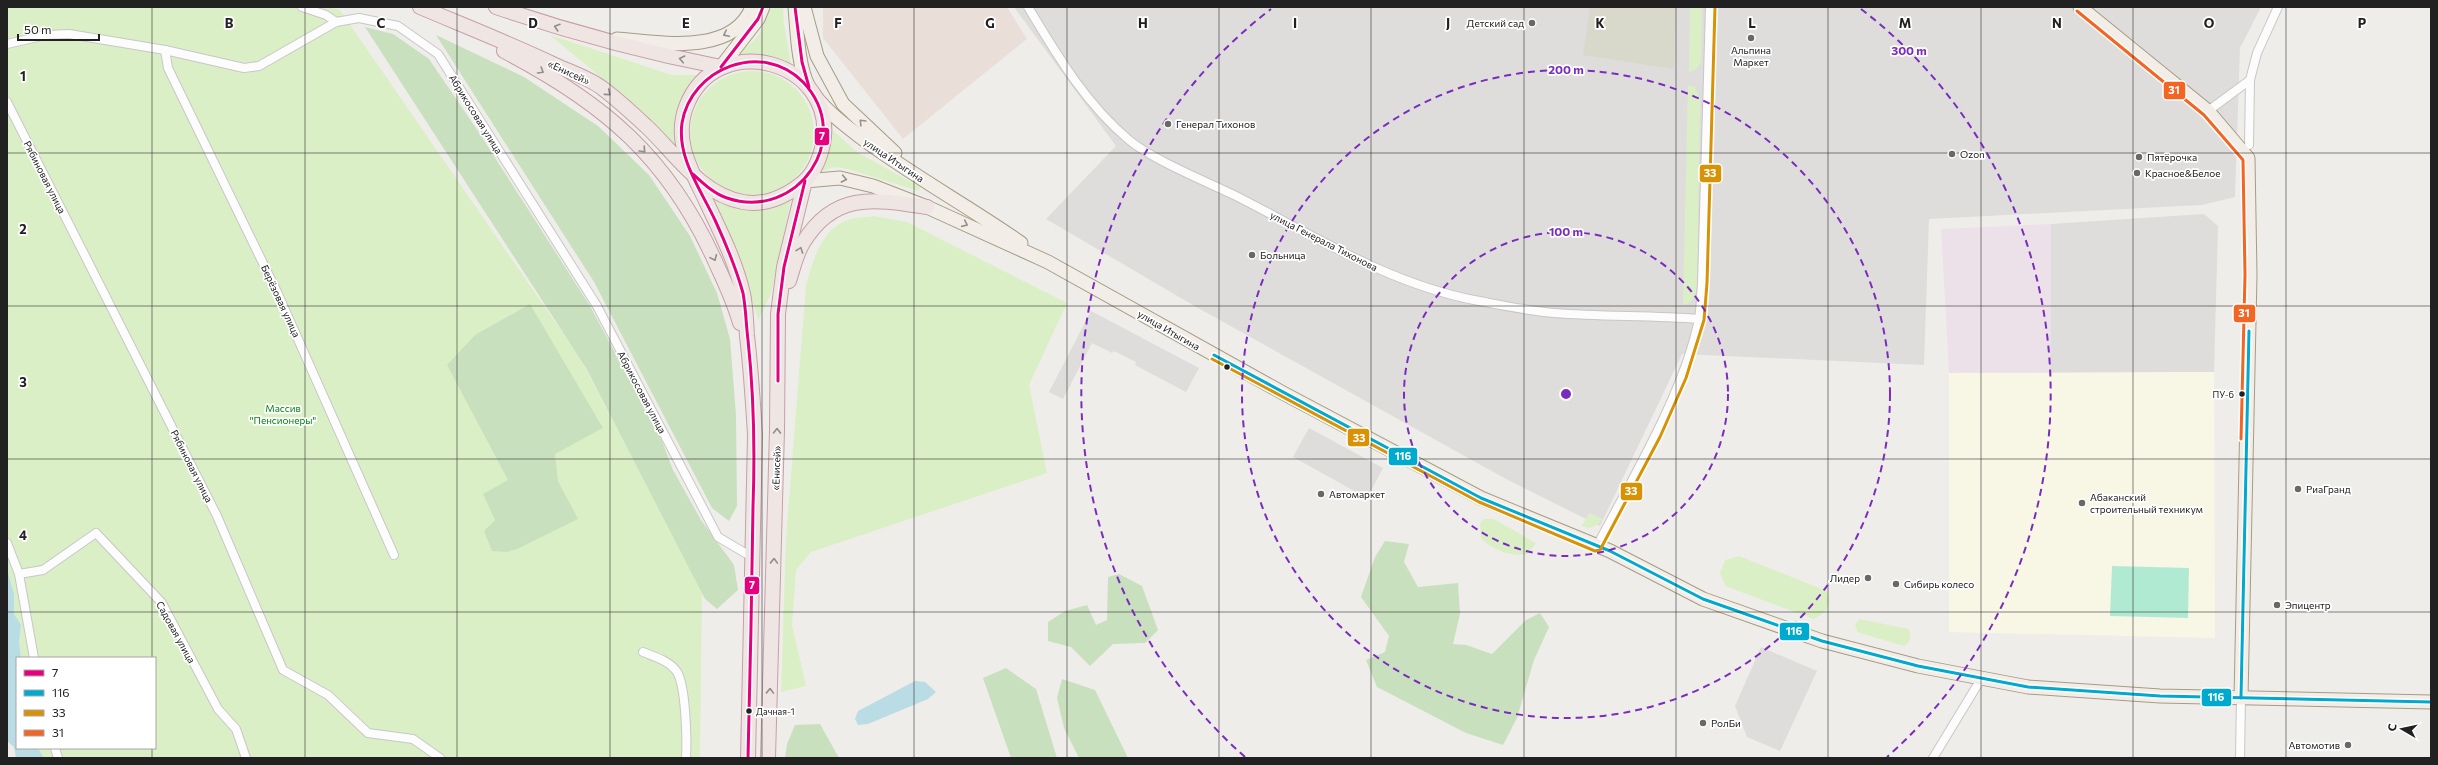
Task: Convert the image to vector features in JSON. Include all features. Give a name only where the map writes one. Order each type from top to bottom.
[{"type":"highway","name":"«Енисей»","points":[[420,7],[526,51],[600,86],[645,125],[709,189],[728,199],[749,203],[771,201],[791,193],[805,181]]},
{"type":"highway","points":[[420,7],[520,59],[580,95],[625,130],[658,166],[702,232],[722,276],[737,312],[752,386]]},
{"type":"highway","name":"«Енисей»","points":[[496,7],[645,52],[721,67],[753,61],[772,64],[790,71],[809,87],[819,106],[824,137],[821,153],[805,181],[784,267],[778,314],[777,430],[768,758]]},
{"type":"highway","name":"«Енисей»","points":[[693,174],[684,155],[681,138],[682,122],[686,107],[694,92],[704,80],[721,67]]},
{"type":"highway","points":[[693,174],[735,267],[743,295],[752,386],[754,435],[748,758]]},
{"type":"highway","points":[[778,314],[802,244],[819,221],[840,208],[857,202],[881,200],[927,207]]},
{"type":"main road","points":[[593,37],[682,44],[705,42],[732,32],[743,23],[752,7]]},
{"type":"main road","points":[[721,67],[758,19],[763,7]]},
{"type":"main road","points":[[795,7],[802,62],[809,87]]},
{"type":"main road","points":[[804,7],[817,56],[826,76],[843,104],[872,133],[933,185]]},
{"type":"main road","points":[[2080,7],[2208,111],[2248,158],[2250,275],[2241,698]]},
{"type":"main road","name":"улица Итыгина","points":[[809,87],[843,123],[876,148],[1048,262],[1283,393],[1481,498],[1597,546],[1703,599],[1822,641],[1904,662],[1981,679],[2028,687],[2160,696],[2431,702]]},
{"type":"main road","name":"улица Итыгина","points":[[805,181],[840,178],[873,186],[927,207],[1048,262]]},
{"type":"street","points":[[302,7],[326,15],[336,22]]},
{"type":"street","name":"улица Генерала Тихонова","points":[[1028,7],[1072,79],[1094,106],[1129,140],[1153,155],[1260,208],[1336,250],[1401,280],[1472,300],[1554,313],[1699,318]]},
{"type":"street","points":[[1597,546],[1656,431],[1686,364],[1699,318],[1702,282],[1710,7]]},
{"type":"street","points":[[2249,144],[2250,80],[2257,53],[2278,7]]},
{"type":"street","name":"Абрикосовая улица","points":[[7,44],[46,35],[69,34],[165,50],[244,68],[259,66],[336,22],[359,18],[398,26],[438,54],[596,306],[718,537],[752,557]]},
{"type":"street","name":"Берёзовая улица","points":[[165,50],[168,68],[278,292],[394,555]]},
{"type":"street","points":[[2208,111],[2250,80]]},
{"type":"street","name":"Рябиновая улица","points":[[7,102],[217,516],[283,670],[328,695],[368,733],[413,739],[440,758]]},
{"type":"street","name":"Садовая улица","points":[[19,574],[43,570],[96,533],[162,603],[218,709],[236,729],[246,758]]},
{"type":"street","points":[[7,543],[19,574],[34,657]]},
{"type":"street","points":[[643,652],[667,662],[678,673],[687,725],[686,758]]},
{"type":"street","points":[[1933,758],[1981,679]]},
{"type":"street","points":[[2240,758],[2241,698]]},
{"type":"shaded area","points":[[823,7],[1007,7],[1027,39],[903,139],[823,38]]},
{"type":"shaded area","points":[[1014,7],[2261,7],[2240,48],[2235,197],[2202,205],[1929,219],[1924,365],[1682,354],[1600,526],[1506,479],[1198,308],[1046,219],[1116,146]]},
{"type":"shaded area","points":[[1590,7],[1676,7],[1674,69],[1583,55]]},
{"type":"shaded area","points":[[2204,214],[2218,226],[2214,372],[2050,373],[2051,224]]},
{"type":"shaded area","points":[[2051,224],[2050,373],[1949,373],[1941,229]]},
{"type":"shaded area","points":[[1091,311],[1199,368],[1186,392],[1135,365],[1136,362],[1114,351],[1112,353],[1092,343],[1063,399],[1049,392]]},
{"type":"shaded area","name":"Абаканский строительный техникум","points":[[2214,372],[2215,638],[1949,632],[1949,373]]},
{"type":"shaded area","points":[[1309,428],[1383,468],[1367,498],[1293,457]]},
{"type":"shaded area","points":[[1761,647],[1817,671],[1780,751],[1747,737],[1735,706]]},
{"type":"green space","name":"Массив \"Пенсионеры\"","points":[[7,7],[330,7],[340,10],[580,358],[702,591],[700,758],[44,758],[39,749],[156,749],[156,657],[21,657],[19,641],[21,625],[14,614],[14,594],[7,569]]},
{"type":"green space","points":[[772,7],[783,7],[784,24],[791,64],[765,55],[740,54],[759,35]]},
{"type":"green space","points":[[1690,7],[1702,7],[1701,63],[1696,69],[1689,72]]},
{"type":"green space","points":[[365,27],[393,34],[429,59],[478,131],[590,306],[662,441],[673,470],[701,520],[734,565],[738,590],[717,609],[705,599],[586,368]]},
{"type":"green space","points":[[436,35],[524,77],[598,126],[649,175],[690,236],[717,293],[730,339],[736,415],[737,506],[729,521],[712,508],[594,282]]},
{"type":"green space","points":[[550,35],[672,75],[699,75],[686,92],[678,108],[675,126],[675,148],[644,113]]},
{"type":"green space","points":[[752,71],[776,76],[796,89],[809,109],[814,133],[809,157],[796,177],[776,190],[752,195],[728,190],[708,177],[695,157],[690,133],[695,109],[708,89],[728,76]]},
{"type":"green space","points":[[1688,85],[1695,87],[1700,99],[1697,286],[1691,301],[1683,305]]},
{"type":"green space","points":[[829,127],[857,152],[920,187],[919,191],[848,169],[834,167],[819,172]]},
{"type":"green space","points":[[710,199],[721,204],[750,210],[769,207],[791,200],[771,294],[758,320],[737,258],[725,228]]},
{"type":"green space","points":[[873,216],[907,222],[1067,303],[1029,385],[1047,473],[811,552],[796,570],[792,625],[806,686],[781,692],[786,538],[806,285],[815,257],[829,232],[836,226],[848,220]]},
{"type":"green space","points":[[530,304],[603,428],[555,454],[558,481],[578,519],[517,549],[507,552],[492,551],[484,531],[495,520],[483,494],[508,480],[447,365],[475,335]]},
{"type":"green space","points":[[1589,513],[1603,519],[1593,527],[1588,528],[1582,526]]},
{"type":"green space","points":[[1483,519],[1494,519],[1536,543],[1528,554],[1515,555],[1498,550],[1481,539],[1480,523]]},
{"type":"green space","points":[[1385,541],[1409,544],[1404,562],[1418,587],[1458,583],[1460,614],[1453,644],[1466,645],[1492,654],[1526,620],[1540,613],[1549,627],[1534,660],[1517,718],[1503,745],[1466,733],[1377,687],[1366,660],[1385,652],[1389,636],[1361,597],[1375,557]]},
{"type":"green space","points":[[1739,556],[1827,591],[1829,596],[1828,608],[1814,619],[1725,586],[1720,573],[1725,560]]},
{"type":"green space","points":[[2112,566],[2189,568],[2188,618],[2110,616]]},
{"type":"green space","points":[[1119,574],[1142,586],[1158,630],[1145,643],[1113,644],[1090,666],[1071,647],[1048,641],[1048,622],[1065,611],[1087,605],[1096,625],[1107,620],[1108,577]]},
{"type":"green space","points":[[1860,619],[1908,629],[1910,634],[1909,641],[1904,646],[1857,632],[1855,624]]},
{"type":"green space","points":[[1006,668],[1036,689],[1057,758],[1011,758],[983,678]]},
{"type":"green space","points":[[1062,679],[1095,690],[1128,758],[1079,758],[1064,728],[1057,698]]},
{"type":"green space","points":[[820,724],[839,758],[785,758],[787,744],[795,725]]},
{"type":"water","points":[[7,569],[14,594],[14,614],[21,625],[19,641],[21,657],[16,657],[16,749],[39,749],[44,758],[16,758],[14,747],[7,741]]},
{"type":"water","points":[[915,681],[925,682],[936,692],[928,699],[868,724],[858,725],[855,719],[858,711]]},
{"type":"transit line","name":"7","points":[[721,67],[758,19],[763,7]]},
{"type":"transit line","name":"7","points":[[795,7],[802,62],[809,87]]},
{"type":"transit line","name":"33","points":[[1212,359],[1479,502],[1595,551],[1600,550],[1660,437],[1686,378],[1704,320],[1707,283],[1715,7]]},
{"type":"transit line","name":"31","points":[[2077,11],[2204,115],[2243,160],[2245,275],[2241,439]]},
{"type":"transit line","name":"7","points":[[693,174],[709,188],[722,196],[753,202],[776,198],[796,187],[811,170],[821,150],[823,127],[818,104],[803,82],[786,69],[768,63],[749,62],[730,66],[713,75],[699,87],[688,104],[682,123],[681,136],[683,149],[691,173],[715,220],[730,256],[743,293],[745,311],[752,382],[754,444],[748,758]]},
{"type":"transit line","name":"7","points":[[778,381],[778,314],[784,267],[805,181]]},
{"type":"transit line","name":"116","points":[[2241,698],[2249,331]]},
{"type":"transit line","name":"116","points":[[1214,355],[1481,498],[1610,551],[1703,599],[1822,641],[1918,666],[2028,687],[2160,696],[2431,702]]},
{"type":"place","name":"Детский сад","points":[[1532,23]]},
{"type":"place","name":"Альпина Маркет","points":[[1751,38]]},
{"type":"place","name":"Генерал Тихонов","points":[[1168,124]]},
{"type":"place","name":"Ozon","points":[[1952,154]]},
{"type":"place","name":"Пятёрочка","points":[[2139,157]]},
{"type":"place","name":"Красное&Белое","points":[[2137,173]]},
{"type":"place","name":"Больница","points":[[1252,255]]},
{"type":"place","name":"ПУ-6","points":[[2242,394]]},
{"type":"place","name":"РиаГранд","points":[[2298,489]]},
{"type":"place","name":"Автомаркет","points":[[1321,494]]},
{"type":"place","name":"Абаканский строительный техникум","points":[[2082,503]]},
{"type":"place","name":"Лидер","points":[[1868,578]]},
{"type":"place","name":"Сибирь колесо","points":[[1896,584]]},
{"type":"place","name":"Эпицентр","points":[[2277,605]]},
{"type":"place","name":"Дачная-1","points":[[749,711]]},
{"type":"place","name":"РолБи","points":[[1703,723]]},
{"type":"place","name":"Автомотив","points":[[2348,745]]}]
